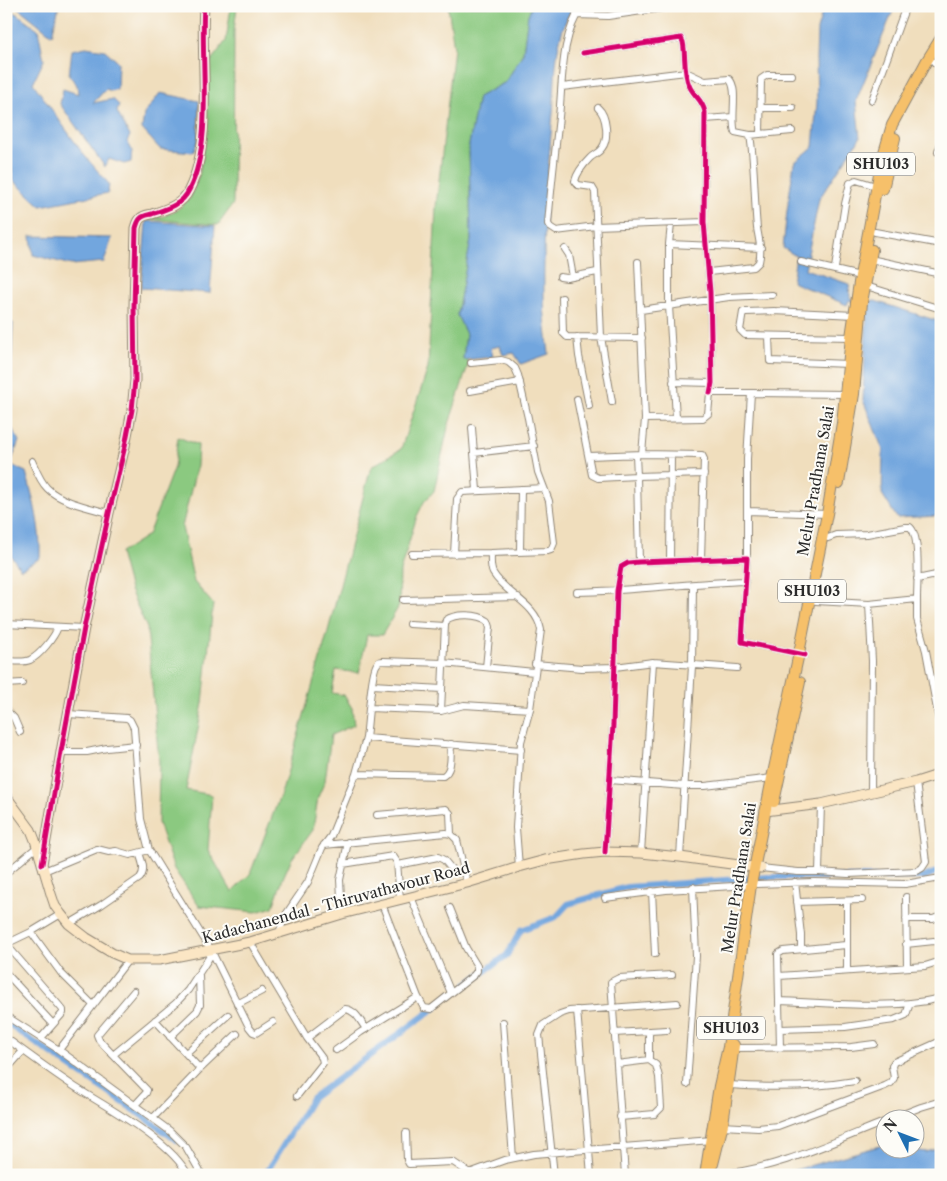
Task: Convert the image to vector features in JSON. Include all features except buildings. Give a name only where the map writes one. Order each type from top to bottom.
[{"type":"main road","points":[[43,868],[61,752],[84,628],[125,446],[135,380],[136,228],[138,222],[144,216],[166,210],[177,204],[189,190],[194,178],[203,136],[204,6]]},
{"type":"main road","name":"Melur Pradhana Salai","points":[[768,810],[772,778],[816,601],[843,460],[859,304],[860,276],[876,186],[892,124],[941,38]]},
{"type":"main road","name":"Melur Pradhana Salai","points":[[704,1175],[715,1140],[722,1126],[731,1048],[756,877],[768,810],[802,654],[850,394],[849,364],[854,316],[866,286],[885,179],[898,129],[903,116],[937,65],[941,49]]},
{"type":"main road","points":[[768,810],[821,804],[916,782],[941,774]]},
{"type":"main road","name":"Kadachanendal - Thiruvathavour Road","points":[[6,796],[31,830],[55,906],[69,924],[87,938],[128,960],[159,960],[250,942],[342,914],[566,856],[605,852],[680,857],[756,877]]},
{"type":"main road","name":"Melur Pradhana Salai","points":[[713,1175],[719,1086],[731,1048]]},
{"type":"street","points":[[582,6],[569,32],[564,64],[548,224],[556,231],[596,226],[704,222]]},
{"type":"street","points":[[576,15],[608,16],[674,6]]},
{"type":"street","points":[[872,100],[906,6]]},
{"type":"street","points":[[583,52],[681,38],[684,45],[688,84],[703,104],[705,118],[704,222],[709,272],[712,383],[709,410],[706,417],[703,418],[645,419]]},
{"type":"street","points":[[562,87],[686,72],[705,81],[726,78],[732,81],[733,117],[737,134],[750,135],[792,131]]},
{"type":"street","points":[[760,134],[760,82],[763,76],[792,75]]},
{"type":"street","points":[[598,108],[604,115],[606,122],[605,143],[600,151],[587,161],[575,181],[578,185],[592,187],[596,192],[597,272],[601,337],[612,402]]},
{"type":"street","points":[[760,108],[793,108]]},
{"type":"street","points":[[705,118],[733,117]]},
{"type":"street","points":[[709,272],[754,267],[759,262],[761,248],[757,228],[753,154],[750,135]]},
{"type":"street","points":[[938,152],[941,143]]},
{"type":"street","points":[[835,268],[850,183],[856,180],[876,186]]},
{"type":"street","points":[[670,224],[669,306],[676,418]]},
{"type":"street","points":[[875,232],[941,244]]},
{"type":"street","points":[[669,244],[761,248]]},
{"type":"street","points":[[565,249],[570,255],[573,277]]},
{"type":"street","points":[[870,259],[941,274]]},
{"type":"street","points":[[638,262],[645,419],[637,476],[639,562]]},
{"type":"street","points":[[801,262],[835,268],[860,276]]},
{"type":"street","points":[[560,277],[573,277],[597,272]]},
{"type":"street","points":[[866,286],[941,309]]},
{"type":"street","points":[[641,310],[710,300],[772,295]]},
{"type":"street","points":[[562,298],[563,333],[567,337],[642,338]]},
{"type":"street","points":[[851,337],[745,335],[740,330],[743,312],[774,311],[854,316]]},
{"type":"street","points":[[769,336],[770,361],[849,364]]},
{"type":"street","points":[[578,337],[579,356],[589,406]]},
{"type":"street","points":[[412,554],[548,552],[554,547],[551,509],[538,472],[520,382],[515,368],[508,362],[501,360],[471,363]]},
{"type":"street","points":[[470,391],[520,382]]},
{"type":"street","points":[[673,382],[712,383]]},
{"type":"street","points":[[710,393],[850,394]]},
{"type":"street","points":[[751,393],[747,459],[747,558],[742,642],[802,654]]},
{"type":"street","points":[[577,399],[591,472],[594,477],[704,474]]},
{"type":"street","points":[[472,428],[477,490]]},
{"type":"street","points":[[474,453],[534,446]]},
{"type":"street","points":[[589,456],[639,454],[702,455],[704,474],[701,559]]},
{"type":"street","points":[[670,562],[671,456]]},
{"type":"street","points":[[32,461],[41,479],[53,494],[76,504],[109,513]]},
{"type":"street","points":[[454,554],[457,499],[462,492],[544,488]]},
{"type":"street","points":[[520,551],[521,490]]},
{"type":"street","points":[[747,511],[827,514]]},
{"type":"street","points":[[828,538],[836,535],[867,534],[910,527],[915,533],[918,619],[941,730]]},
{"type":"street","points":[[491,553],[493,573],[530,608],[540,622],[541,630],[530,709],[521,750],[516,828],[519,867]]},
{"type":"street","points":[[605,852],[610,780],[617,591],[621,568],[628,563],[639,562],[747,558]]},
{"type":"street","points":[[917,579],[941,574]]},
{"type":"street","points":[[576,592],[617,591],[693,585],[707,582],[745,581]]},
{"type":"street","points":[[680,857],[692,666],[693,585]]},
{"type":"street","points":[[403,600],[518,597]]},
{"type":"street","points":[[816,601],[869,604],[917,599]]},
{"type":"street","points":[[869,604],[872,661],[871,792]]},
{"type":"street","points":[[441,711],[444,626],[446,620],[454,616],[477,617],[488,621],[490,627],[486,667]]},
{"type":"street","points":[[6,624],[84,628]]},
{"type":"street","points":[[409,624],[444,626]]},
{"type":"street","points":[[6,661],[24,661],[34,657],[53,638],[58,627]]},
{"type":"street","points":[[278,933],[285,916],[308,882],[324,845],[331,836],[356,774],[366,738],[375,666],[380,661],[443,663],[534,672]]},
{"type":"street","points":[[535,664],[582,668],[615,667],[653,662],[736,668]]},
{"type":"street","points":[[641,854],[653,662]]},
{"type":"street","points":[[6,684],[22,683]]},
{"type":"street","points":[[372,685],[442,689]]},
{"type":"street","points":[[370,708],[441,711],[464,705],[530,709]]},
{"type":"street","points":[[6,710],[14,718],[20,732]]},
{"type":"street","points":[[68,714],[127,718],[130,720],[134,728],[136,745],[141,818],[149,850],[212,951],[249,1027],[256,1033],[273,1022]]},
{"type":"street","points":[[366,738],[521,750]]},
{"type":"street","points":[[356,774],[443,776],[450,768],[451,744]]},
{"type":"street","points":[[61,752],[87,752],[136,745]]},
{"type":"street","points":[[610,780],[705,786],[772,778]]},
{"type":"street","points":[[605,898],[798,872],[874,873],[918,870],[926,862],[926,858],[916,782]]},
{"type":"street","points":[[819,872],[821,804]]},
{"type":"street","points":[[377,815],[446,809],[450,813],[451,834]]},
{"type":"street","points":[[324,845],[451,834],[457,840],[467,883]]},
{"type":"street","points":[[342,914],[340,880],[348,842]]},
{"type":"street","points":[[6,873],[37,848]]},
{"type":"street","points":[[43,868],[97,849],[130,855],[149,850]]},
{"type":"street","points":[[69,924],[102,905],[140,878],[144,868],[139,853]]},
{"type":"street","points":[[342,864],[390,855],[396,859],[398,865],[400,899]]},
{"type":"street","points":[[398,865],[438,857],[444,860],[454,872],[465,873]]},
{"type":"street","points":[[756,877],[795,882],[905,884],[941,878]]},
{"type":"street","points":[[795,882],[801,950]]},
{"type":"street","points":[[688,1084],[696,956],[693,887]]},
{"type":"street","points":[[652,891],[655,954]]},
{"type":"street","points":[[411,897],[451,993]]},
{"type":"street","points":[[906,897],[907,967]]},
{"type":"street","points":[[797,902],[862,900]]},
{"type":"street","points":[[847,901],[847,971]]},
{"type":"street","points":[[382,904],[418,997],[424,1008],[429,1010],[477,971],[477,966],[458,932],[450,908]]},
{"type":"street","points":[[41,1038],[63,1012],[62,1008],[6,944],[61,914]]},
{"type":"street","points":[[906,919],[941,916]]},
{"type":"street","points":[[31,932],[61,973],[93,1004]]},
{"type":"street","points":[[250,942],[307,1038],[322,1058],[323,1063],[297,1096]]},
{"type":"street","points":[[906,944],[936,942],[941,947]]},
{"type":"street","points":[[780,1048],[778,976],[780,952],[846,946]]},
{"type":"street","points":[[113,1055],[176,1003],[188,990],[212,951]]},
{"type":"street","points":[[59,1050],[128,960]]},
{"type":"street","points":[[778,976],[932,965],[941,962]]},
{"type":"street","points":[[6,973],[53,1024]]},
{"type":"street","points":[[170,1036],[197,1011],[200,1005],[199,974]]},
{"type":"street","points":[[625,1175],[610,985],[614,979],[672,976]]},
{"type":"street","points":[[134,991],[97,1035],[99,1040],[147,1090],[135,1104]]},
{"type":"street","points":[[237,1004],[262,992]]},
{"type":"street","points":[[336,1050],[418,997]]},
{"type":"street","points":[[779,1001],[883,1004],[910,1003],[941,998]]},
{"type":"street","points":[[554,1175],[540,1030],[560,1014],[577,1010],[677,1003]]},
{"type":"street","points":[[780,1028],[845,1027],[894,1020],[906,1015],[910,1003]]},
{"type":"street","points":[[307,1038],[346,1009],[356,1014],[366,1029]]},
{"type":"street","points":[[577,1010],[591,1175]]},
{"type":"street","points":[[186,1053],[228,1015]]},
{"type":"street","points":[[6,1016],[59,1050],[170,1131],[186,1147],[202,1175]]},
{"type":"street","points":[[155,1020],[200,1069]]},
{"type":"street","points":[[503,1022],[512,1158]]},
{"type":"street","points":[[614,1033],[666,1030]]},
{"type":"street","points":[[649,1031],[649,1060]]},
{"type":"street","points":[[153,1118],[200,1069],[238,1034]]},
{"type":"street","points":[[6,1038],[162,1144],[175,1155],[188,1175]]},
{"type":"street","points":[[722,1126],[758,1128],[778,1126],[885,1086],[891,1083],[894,1078],[892,1066],[894,1062],[941,1041]]},
{"type":"street","points":[[731,1048],[851,1047],[874,1044]]},
{"type":"street","points":[[6,1070],[23,1050]]},
{"type":"street","points":[[617,1064],[649,1060],[654,1062],[658,1069],[660,1110],[656,1114],[620,1117]]},
{"type":"street","points":[[728,1085],[770,1088],[855,1082]]},
{"type":"street","points":[[918,1108],[941,1101]]},
{"type":"street","points":[[713,1175],[734,1174],[782,1161],[874,1126]]},
{"type":"street","points":[[406,1133],[407,1160],[409,1164],[446,1161],[453,1162],[468,1172],[512,1158],[589,1149],[715,1140]]},
{"type":"green space","points":[[231,6],[237,6],[234,31],[233,204],[218,225],[148,219],[149,215],[162,217],[177,210],[190,198],[200,172],[210,62],[226,41]]},
{"type":"green space","points":[[448,6],[532,6],[528,15],[523,53],[506,82],[478,97],[469,145],[471,240],[457,315],[466,334],[463,359],[469,362],[448,427],[434,491],[424,502],[417,516],[400,571],[399,606],[382,635],[367,635],[359,673],[336,670],[332,693],[344,695],[352,708],[354,725],[331,735],[325,781],[318,797],[313,830],[291,860],[273,907],[256,912],[199,906],[174,869],[158,823],[159,762],[147,628],[130,590],[120,553],[148,535],[174,467],[178,437],[198,445],[197,465],[182,527],[194,582],[213,604],[203,703],[186,790],[212,795],[208,850],[232,892],[250,874],[283,788],[327,635],[371,467],[401,449],[428,368],[436,207],[454,48]]},
{"type":"water","points":[[6,6],[38,29],[44,60],[33,83],[84,155],[109,184],[108,193],[41,206],[13,180],[6,115]]},
{"type":"water","points":[[16,6],[59,6],[52,35]]},
{"type":"water","points":[[532,6],[574,6],[567,18],[559,44],[547,182],[544,297],[549,354],[521,364],[514,353],[503,355],[500,346],[491,348],[493,357],[463,360],[466,334],[457,315],[471,240],[469,145],[478,97],[506,82],[523,53],[528,15]]},
{"type":"water","points":[[824,6],[895,6],[856,101],[860,138],[819,199],[805,269],[849,284],[850,298],[868,307],[872,300],[941,322],[941,516],[897,518],[882,494],[883,450],[863,400],[867,309],[849,300],[847,305],[792,282],[796,256],[783,248],[794,163],[813,147],[817,102],[817,30]]},
{"type":"water","points":[[86,47],[105,50],[118,62],[117,89],[111,91],[106,89],[93,103],[113,99],[119,105],[117,112],[130,136],[127,141],[132,150],[131,162],[124,164],[109,159],[105,167],[60,104],[63,89],[78,94],[77,85],[69,75],[72,50]]},
{"type":"water","points":[[160,93],[199,101],[198,141],[193,152],[160,149],[142,129],[144,114]]},
{"type":"water","points":[[146,221],[215,226],[210,293],[141,288]]},
{"type":"water","points":[[31,236],[112,238],[104,262],[71,265],[33,255]]},
{"type":"water","points":[[6,321],[13,323],[9,423],[19,441],[10,465],[26,472],[39,536],[40,558],[21,569],[11,556],[8,539],[6,539]]},
{"type":"water","points":[[874,1148],[874,1158],[924,1158],[924,1152],[941,1148],[941,1175],[777,1175]]},
{"type":"waterway","points":[[466,985],[507,955],[521,930],[556,917],[568,904],[627,887],[768,877],[924,877],[941,870]]},
{"type":"waterway","points":[[265,1175],[312,1098],[436,1007]]},
{"type":"waterway","points":[[6,1023],[176,1140]]},
{"type":"cycle path","points":[[42,864],[84,628],[132,410],[135,380],[136,228],[138,221],[142,217],[178,203],[189,190],[197,170],[204,124],[204,6]]},
{"type":"cycle path","points":[[583,53],[681,38],[683,42],[687,80],[691,89],[702,103],[705,112],[704,222],[710,292],[712,383],[710,393]]},
{"type":"cycle path","points":[[605,852],[613,725],[617,591],[621,567],[628,563],[639,562],[747,558],[742,642],[805,655]]}]
